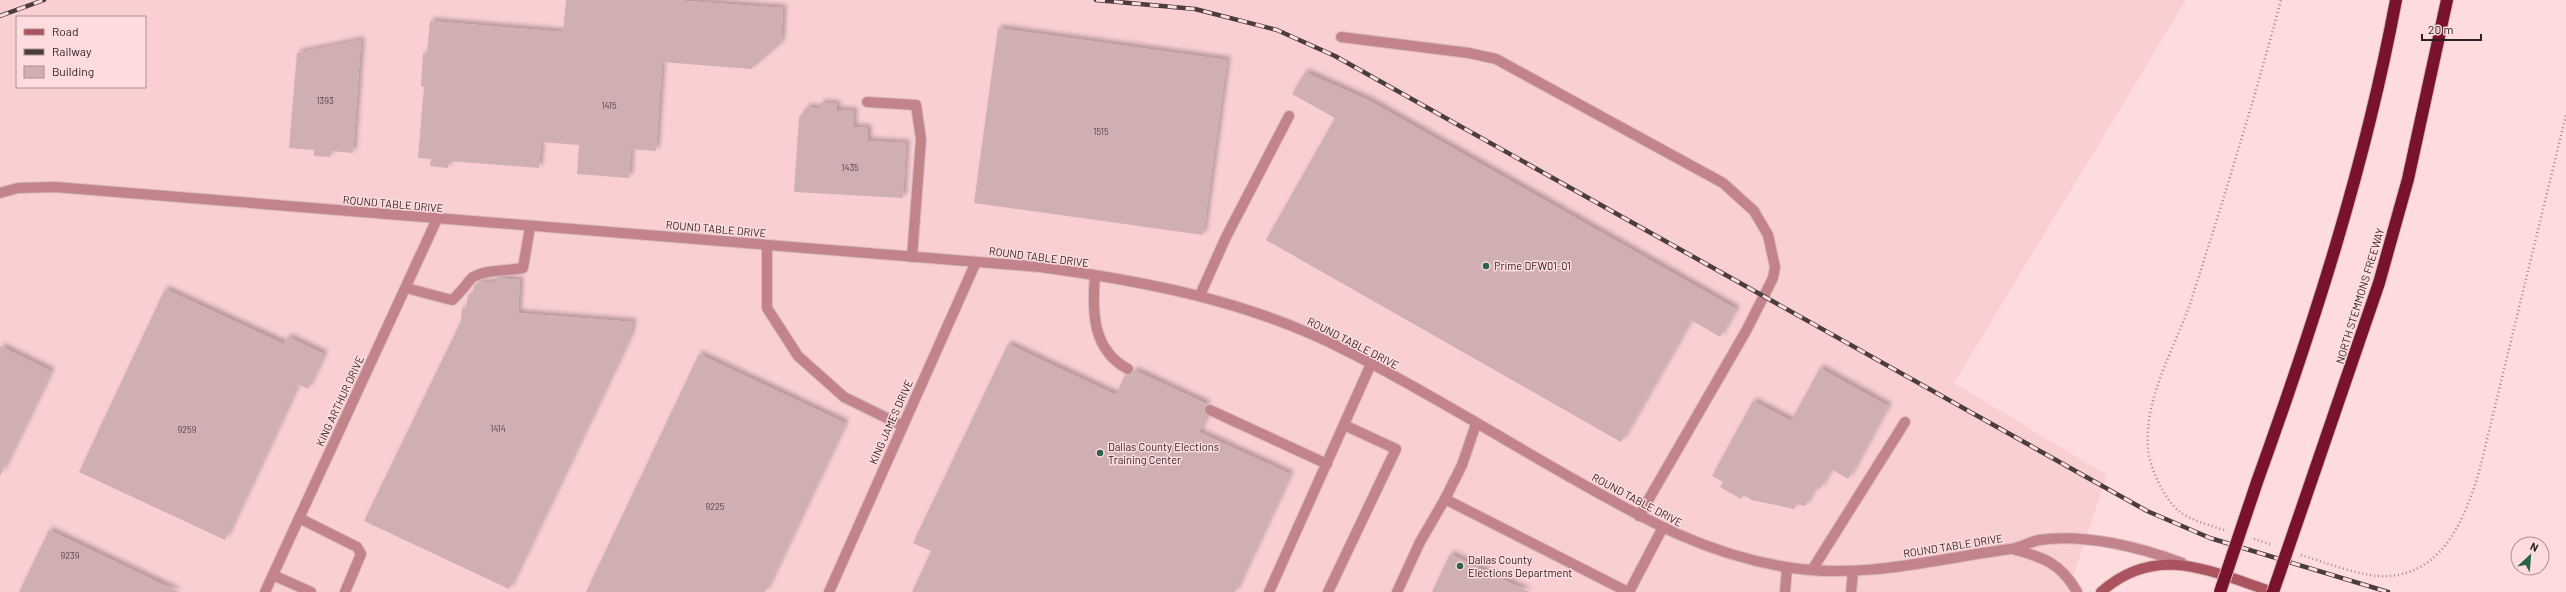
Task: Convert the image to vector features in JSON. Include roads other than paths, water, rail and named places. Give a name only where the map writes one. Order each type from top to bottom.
[{"type":"highway","points":[[2220,592],[2294,379],[2358,174],[2383,70],[2396,0]]},
{"type":"highway","name":"NORTH STEMMONS FREEWAY","points":[[2273,592],[2379,283],[2408,179],[2447,0]]},
{"type":"main road","name":"NORTH STEMMONS FREEWAY","points":[[2101,592],[2117,578],[2149,565],[2182,564],[2273,592]]},
{"type":"street","points":[[1341,37],[1470,53],[1496,59],[1723,183],[1754,212],[1768,235],[1775,267],[1773,278],[1746,331],[1639,516]]},
{"type":"street","points":[[867,102],[916,105],[920,139],[912,257]]},
{"type":"street","points":[[1200,295],[1226,237],[1289,116]]},
{"type":"street","name":"ROUND TABLE DRIVE","points":[[0,193],[18,188],[55,187],[1040,267],[1095,276],[1200,295],[1302,330],[1372,364],[1639,516],[1662,528],[1730,555],[1787,568],[1853,572],[1900,568],[1977,552],[2012,549],[2038,540],[2087,541],[2145,549],[2182,564]]},
{"type":"street","name":"KING ARTHUR DRIVE","points":[[265,592],[437,219]]},
{"type":"street","points":[[406,288],[452,300],[463,292],[472,278],[488,272],[523,268],[530,226]]},
{"type":"street","points":[[767,245],[767,308],[798,356],[844,397],[903,426]]},
{"type":"street","name":"KING JAMES DRIVE","points":[[830,592],[976,262]]},
{"type":"street","points":[[1095,276],[1092,309],[1100,339],[1116,362],[1128,368]]},
{"type":"street","points":[[1269,592],[1372,364]]},
{"type":"street","points":[[1210,410],[1327,464]]},
{"type":"street","points":[[1812,570],[1905,422]]},
{"type":"street","points":[[1397,592],[1420,542],[1445,499],[1462,465],[1476,424]]},
{"type":"street","points":[[1328,592],[1396,449],[1344,425]]},
{"type":"street","points":[[1445,499],[1628,592],[1662,528]]},
{"type":"street","points":[[299,518],[357,547],[361,554],[345,592]]},
{"type":"street","name":"ROUND TABLE DRIVE","points":[[2012,549],[2038,556],[2061,569],[2077,592]]},
{"type":"street","points":[[1785,592],[1787,568]]},
{"type":"street","points":[[1851,592],[1853,572]]},
{"type":"street","points":[[273,575],[311,592]]},
{"type":"railway","points":[[0,16],[44,0]]},
{"type":"railway","points":[[1096,0],[1195,9],[1277,30],[1335,56],[2147,511],[2210,538],[2388,592]]},
{"type":"place","name":"Prime DFW01-01","points":[[1486,266]]},
{"type":"place","name":"Dallas County Elections Training Center","points":[[1100,453]]},
{"type":"place","name":"Dallas County Elections Department","points":[[1460,566]]}]
